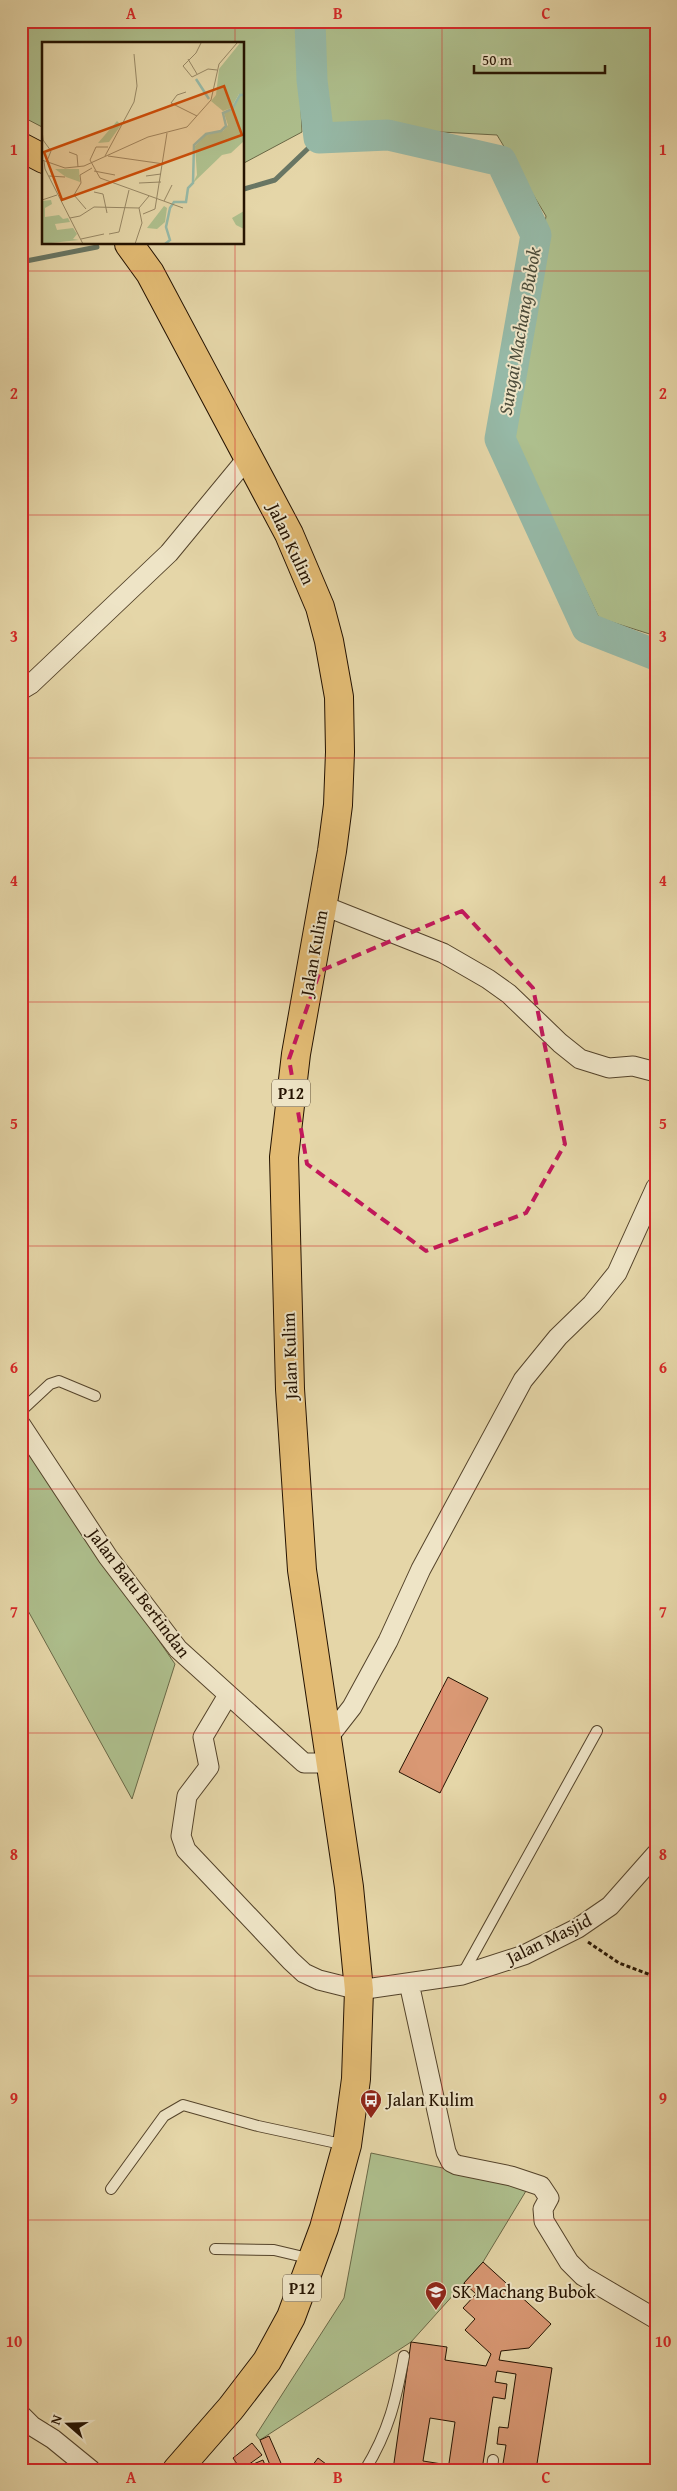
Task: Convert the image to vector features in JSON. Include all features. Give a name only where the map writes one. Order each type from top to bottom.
[{"type":"main road","points":[[21,147],[42,158]]},
{"type":"main road","name":"Jalan Kulim","points":[[131,245],[150,274],[289,534],[320,607],[329,641],[339,697],[340,752],[338,805],[296,1054],[284,1157],[290,1389],[302,1570],[349,1887],[359,1990],[356,2079],[346,2145],[324,2228],[291,2317],[267,2361],[219,2423],[177,2470]]},
{"type":"street","points":[[21,690],[31,684],[169,553],[249,456]]},
{"type":"street","points":[[322,905],[443,953],[488,979],[509,994],[560,1043],[580,1058],[609,1068],[633,1066],[656,1072]]},
{"type":"street","points":[[329,1751],[388,1641],[421,1569],[523,1380],[558,1337],[592,1304],[616,1273],[656,1187]]},
{"type":"street","name":"Jalan Batu Bertindan","points":[[21,1425],[108,1558],[172,1642],[304,1763],[329,1751]]},
{"type":"street","points":[[228,1695],[203,1737],[209,1767],[187,1796],[180,1836],[186,1850],[304,1972],[319,1980],[359,1990]]},
{"type":"street","name":"Jalan Masjid","points":[[359,1990],[462,1975],[524,1955],[573,1930],[610,1906],[656,1854]]},
{"type":"street","points":[[409,1983],[446,2152],[450,2162],[511,2176],[541,2186],[549,2198],[543,2209],[544,2222],[570,2262],[583,2276],[656,2319]]},
{"type":"street","points":[[21,2415],[32,2426],[53,2439],[91,2470]]},
{"type":"lane","points":[[21,1411],[50,1384],[59,1382],[95,1396]]},
{"type":"lane","points":[[462,1975],[597,1731]]},
{"type":"lane","points":[[111,2189],[164,2116],[183,2106],[258,2126],[346,2145]]},
{"type":"lane","points":[[215,2249],[274,2250],[313,2259]]},
{"type":"lane","points":[[365,2470],[377,2450],[394,2410],[404,2356]]},
{"type":"path","points":[[573,1930],[619,1963],[656,1977]]},
{"type":"highlighted area","points":[[462,911],[533,988],[565,1144],[526,1213],[426,1251],[307,1164],[289,1059],[320,971]]},
{"type":"green space","points":[[21,21],[297,21],[302,132],[245,162],[245,42],[42,42],[42,127],[21,116]]},
{"type":"green space","points":[[323,21],[656,21],[656,636],[599,618],[513,438],[546,216],[497,135],[328,126]]},
{"type":"green space","points":[[21,1441],[175,1664],[132,1799],[21,1598]]},
{"type":"green space","points":[[371,2153],[529,2186],[483,2262],[411,2342],[260,2440],[256,2435],[344,2298]]},
{"type":"building","points":[[448,1677],[488,1698],[440,1793],[399,1772]]},
{"type":"building","points":[[483,2262],[551,2324],[529,2348],[501,2351],[499,2360],[552,2368],[536,2470],[502,2470],[506,2445],[497,2444],[499,2427],[508,2428],[516,2374],[497,2371],[495,2382],[507,2384],[505,2399],[493,2397],[482,2470],[448,2470],[455,2422],[430,2418],[423,2461],[442,2464],[442,2470],[393,2470],[411,2342],[447,2347],[445,2360],[486,2366],[491,2354],[465,2330],[475,2319],[463,2308],[476,2294],[464,2283]]},
{"type":"building","points":[[269,2436],[284,2470],[272,2470],[260,2440]]},
{"type":"building","points":[[252,2443],[262,2455],[241,2470],[233,2458]]},
{"type":"building","points":[[318,2458],[334,2470],[309,2470]]},
{"type":"building","points":[[263,2460],[267,2470],[252,2470],[251,2465]]},
{"type":"waterway","name":"Sungai Machang Bubok","points":[[310,21],[312,80],[319,138],[388,135],[501,161],[536,235],[500,439],[587,628],[656,655]]},
{"type":"waterway","points":[[245,189],[275,180],[319,138]]},
{"type":"waterway","points":[[21,262],[97,247]]},
{"type":"place","name":"Jalan Kulim","points":[[371,2119]]},
{"type":"place","name":"SK Machang Bubok","points":[[436,2311]]}]
